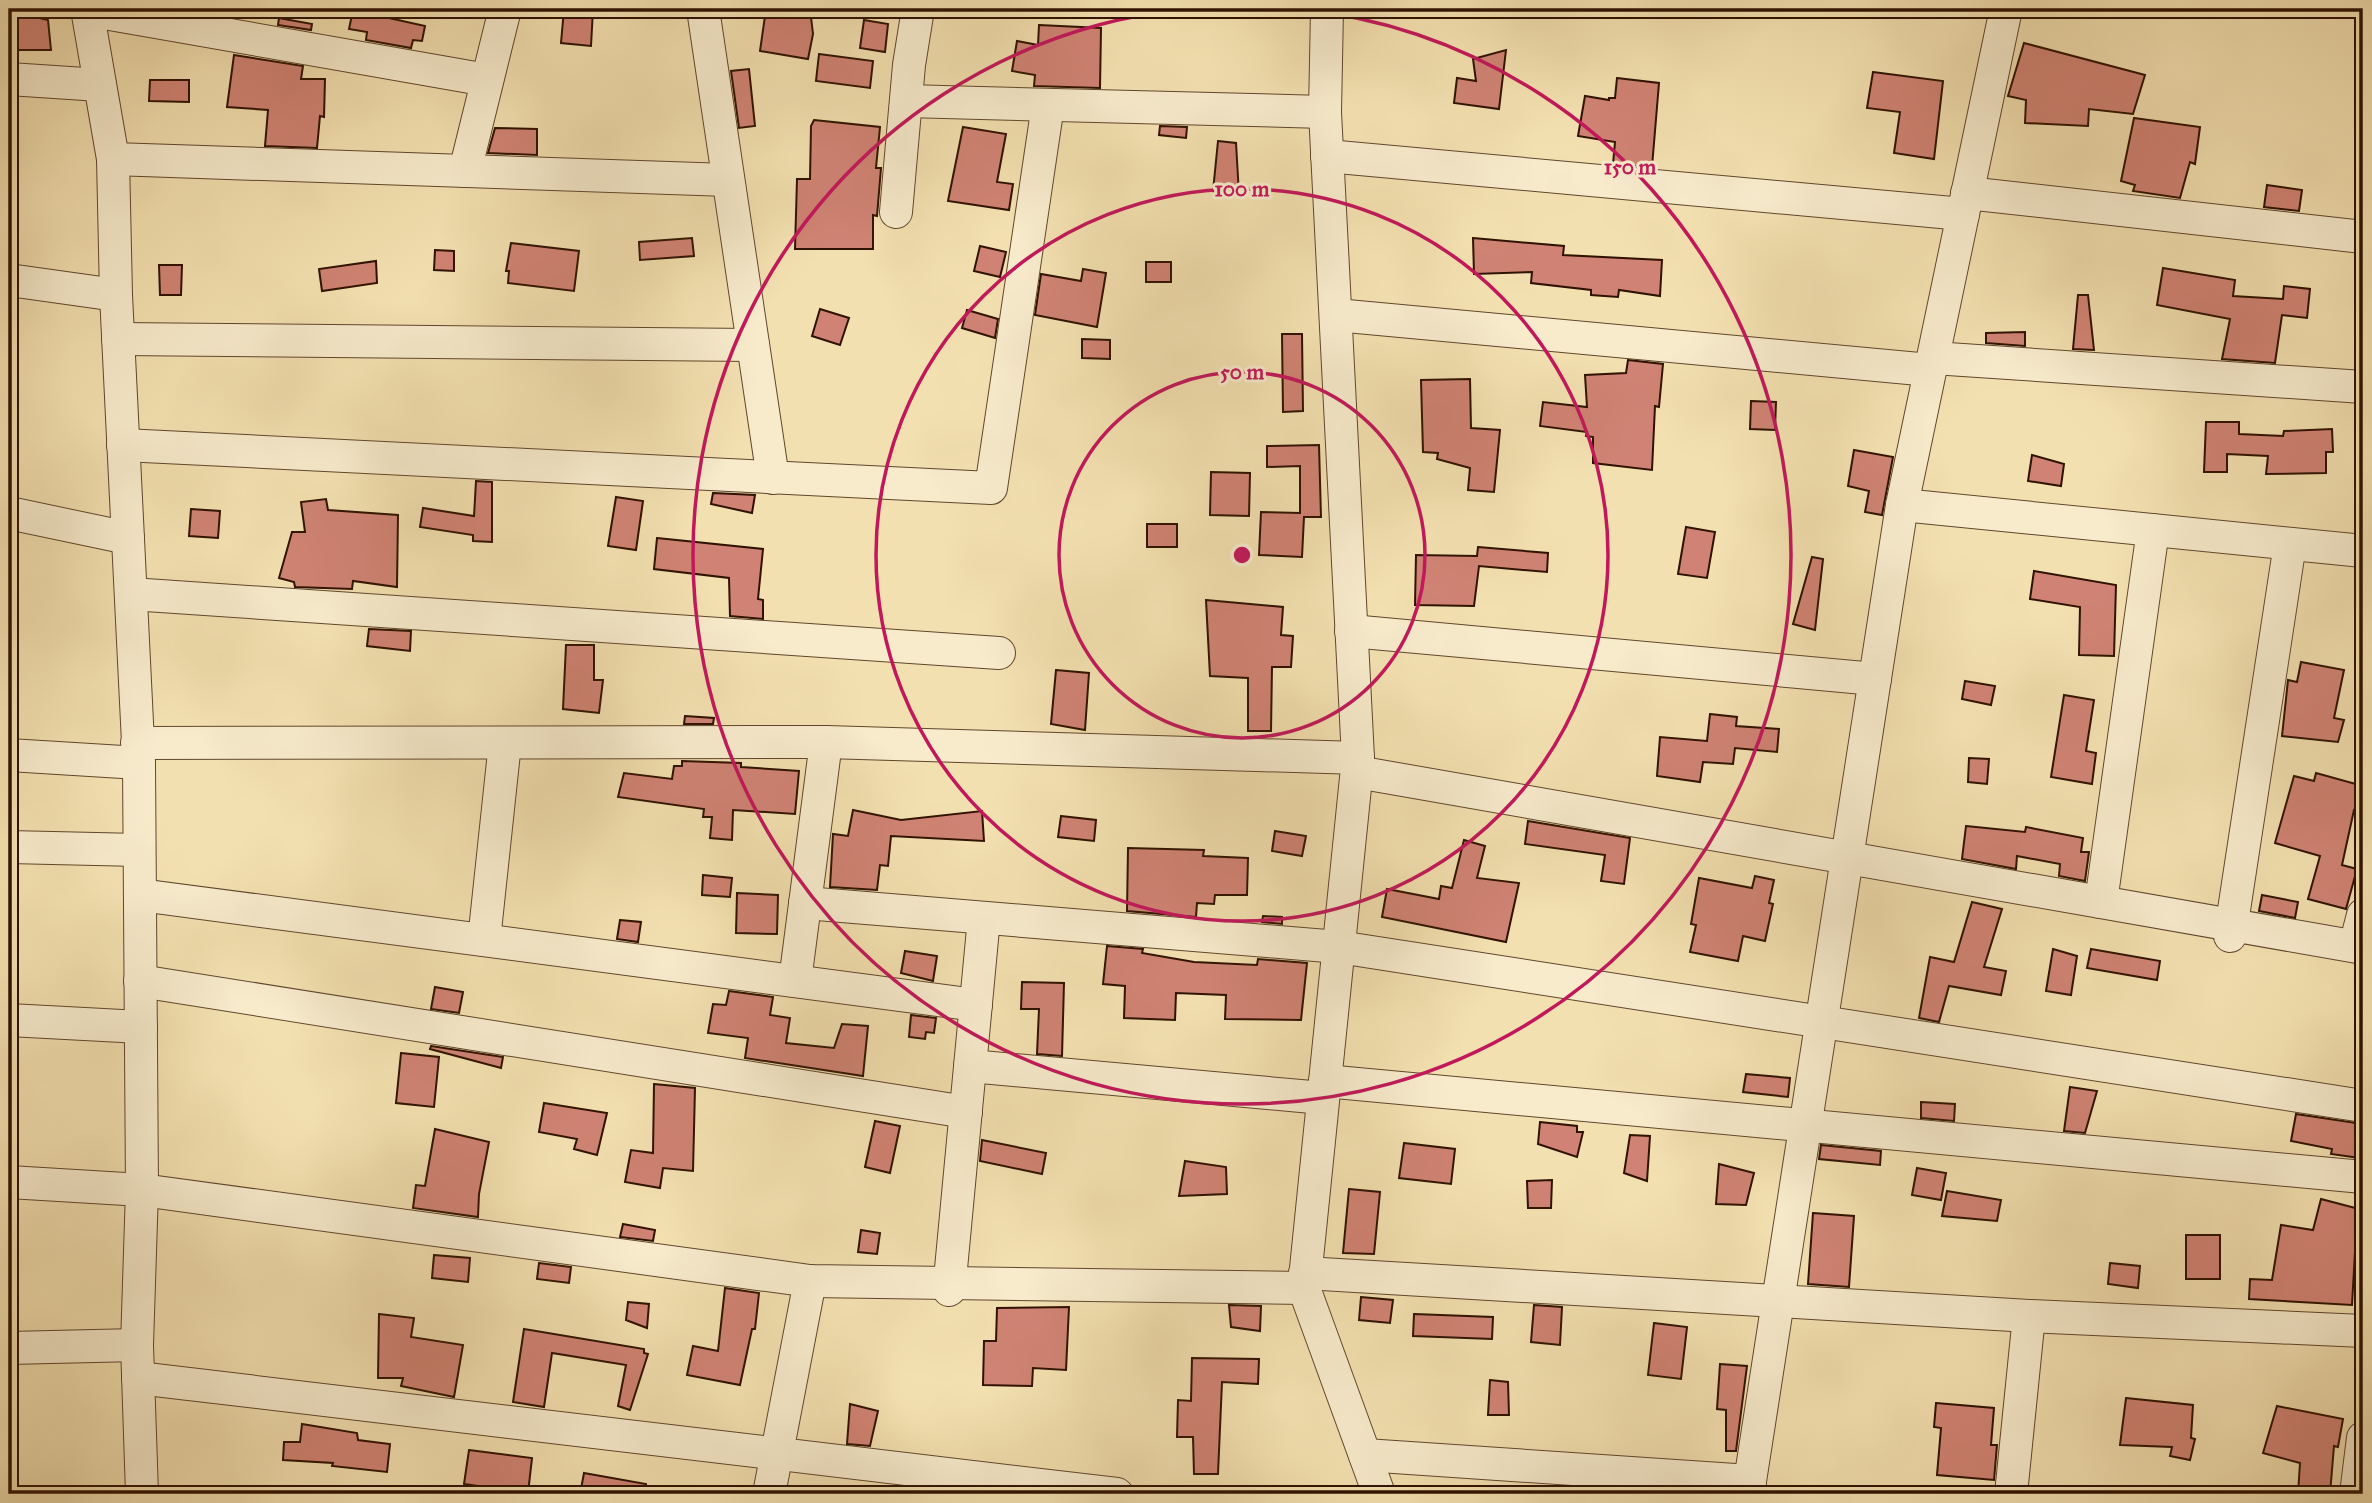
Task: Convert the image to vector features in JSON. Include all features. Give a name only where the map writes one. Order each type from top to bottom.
[{"type":"street","points":[[142,1494],[137,1345],[142,1190],[138,753],[116,295],[113,159],[87,9],[487,80]]},
{"type":"street","points":[[465,171],[505,9]]},
{"type":"street","points":[[703,9],[773,478]]},
{"type":"street","points":[[896,212],[918,9]]},
{"type":"street","points":[[1327,9],[1325,112],[1357,765],[1305,1281],[1379,1494]]},
{"type":"street","points":[[1365,1455],[1749,1488],[1902,505],[2006,9]]},
{"type":"street","points":[[9,79],[100,85]]},
{"type":"street","points":[[906,101],[1325,112]]},
{"type":"street","points":[[123,445],[992,488],[1048,105]]},
{"type":"street","points":[[1327,156],[1965,203],[2363,237]]},
{"type":"street","points":[[113,159],[728,180]]},
{"type":"street","points":[[9,280],[116,295]]},
{"type":"street","points":[[1336,315],[1931,364],[2363,387]]},
{"type":"street","points":[[118,339],[753,345]]},
{"type":"street","points":[[1902,505],[2363,551]]},
{"type":"street","points":[[9,513],[128,538]]},
{"type":"street","points":[[2101,902],[2153,530]]},
{"type":"street","points":[[2231,930],[2290,544]]},
{"type":"street","points":[[131,594],[999,653]]},
{"type":"street","points":[[1352,631],[1875,679]]},
{"type":"street","points":[[9,755],[505,743],[826,742],[1357,765],[1847,858],[2101,902],[2231,930],[2359,947],[2363,915]]},
{"type":"street","points":[[795,981],[826,742]]},
{"type":"street","points":[[484,940],[505,743]]},
{"type":"street","points":[[9,847],[139,850]]},
{"type":"street","points":[[140,895],[976,1004]]},
{"type":"street","points":[[805,903],[1339,947],[2363,1105]]},
{"type":"street","points":[[949,1286],[984,918]]},
{"type":"street","points":[[141,981],[966,1112]]},
{"type":"street","points":[[9,1020],[141,1027]]},
{"type":"street","points":[[970,1066],[1805,1125],[2363,1177]]},
{"type":"street","points":[[9,1182],[142,1190],[810,1281],[949,1286],[1305,1281],[1778,1301],[2029,1316],[2363,1331]]},
{"type":"street","points":[[769,1494],[810,1281]]},
{"type":"street","points":[[2011,1494],[2029,1316]]},
{"type":"street","points":[[9,1348],[137,1345]]},
{"type":"street","points":[[138,1378],[1117,1494]]},
{"type":"street","points":[[2357,1494],[2363,1438]]},
{"type":"building","points":[[564,9],[593,9],[591,46],[561,43]]},
{"type":"building","points":[[766,9],[810,9],[813,34],[808,59],[760,51]]},
{"type":"building","points":[[353,10],[425,26],[422,41],[413,40],[411,48],[366,40],[367,32],[349,29]]},
{"type":"building","points":[[9,11],[48,20],[51,50],[9,50]]},
{"type":"building","points":[[279,18],[312,24],[311,30],[278,25]]},
{"type":"building","points":[[864,20],[888,24],[885,52],[860,48]]},
{"type":"building","points":[[1039,25],[1101,28],[1100,88],[1034,86],[1035,75],[1012,71],[1017,41],[1038,45]]},
{"type":"building","points":[[2024,43],[2145,75],[2133,114],[2089,109],[2088,126],[2025,123],[2026,100],[2008,96]]},
{"type":"building","points":[[1506,50],[1499,109],[1454,103],[1457,78],[1476,81],[1473,59]]},
{"type":"building","points":[[819,54],[873,61],[870,88],[816,81]]},
{"type":"building","points":[[234,55],[303,66],[301,79],[325,79],[324,117],[320,116],[317,148],[265,146],[268,110],[227,107]]},
{"type":"building","points":[[749,69],[755,126],[739,128],[731,71]]},
{"type":"building","points":[[1873,72],[1943,81],[1934,159],[1894,153],[1900,112],[1867,108]]},
{"type":"building","points":[[1617,78],[1659,83],[1652,167],[1613,164],[1615,142],[1578,136],[1585,96],[1609,100],[1615,98]]},
{"type":"building","points":[[150,80],[189,80],[189,102],[149,101]]},
{"type":"building","points":[[2134,118],[2200,127],[2195,164],[2190,162],[2180,198],[2133,191],[2135,185],[2121,181]]},
{"type":"building","points":[[814,120],[880,127],[876,168],[881,168],[877,216],[873,215],[873,249],[795,249],[797,179],[810,179],[811,126]]},
{"type":"building","points":[[1160,126],[1187,127],[1186,138],[1159,135]]},
{"type":"building","points":[[963,127],[1006,134],[997,182],[1013,184],[1009,210],[948,201]]},
{"type":"building","points":[[495,128],[537,129],[537,155],[488,153]]},
{"type":"building","points":[[1218,141],[1236,143],[1239,194],[1213,191]]},
{"type":"building","points":[[2267,185],[2302,190],[2299,211],[2264,207]]},
{"type":"building","points":[[692,238],[694,256],[640,260],[639,242]]},
{"type":"building","points":[[1473,238],[1564,246],[1563,255],[1662,260],[1660,296],[1619,290],[1618,297],[1591,295],[1591,290],[1531,283],[1532,272],[1474,274]]},
{"type":"building","points":[[511,243],[579,251],[574,291],[508,283],[509,271],[506,271]]},
{"type":"building","points":[[980,246],[1006,252],[1000,277],[974,271]]},
{"type":"building","points":[[435,250],[454,251],[454,271],[434,270]]},
{"type":"building","points":[[376,261],[377,283],[322,291],[319,269]]},
{"type":"building","points":[[1146,262],[1171,262],[1171,282],[1146,282]]},
{"type":"building","points":[[159,265],[182,265],[181,295],[160,295]]},
{"type":"building","points":[[2163,268],[2235,280],[2233,296],[2283,299],[2284,286],[2310,289],[2307,318],[2282,315],[2275,363],[2222,359],[2230,319],[2157,305]]},
{"type":"building","points":[[1083,269],[1106,273],[1097,327],[1035,315],[1041,274],[1081,281]]},
{"type":"building","points":[[2078,295],[2088,295],[2094,350],[2073,349]]},
{"type":"building","points":[[820,309],[849,318],[840,345],[812,336]]},
{"type":"building","points":[[967,310],[998,319],[995,338],[962,328]]},
{"type":"building","points":[[2025,332],[2025,346],[1986,343],[1986,333]]},
{"type":"building","points":[[1282,334],[1302,334],[1303,411],[1283,412]]},
{"type":"building","points":[[1082,339],[1110,340],[1110,359],[1082,358]]},
{"type":"building","points":[[1628,360],[1663,364],[1659,407],[1655,406],[1652,470],[1593,463],[1593,437],[1586,436],[1587,432],[1540,426],[1543,402],[1587,407],[1585,375],[1626,373]]},
{"type":"building","points":[[1470,379],[1471,428],[1500,430],[1494,492],[1468,490],[1470,468],[1437,459],[1438,453],[1423,452],[1421,380]]},
{"type":"building","points":[[1751,401],[1776,402],[1775,430],[1750,429]]},
{"type":"building","points":[[2206,422],[2239,422],[2239,434],[2283,436],[2284,431],[2332,429],[2333,452],[2326,452],[2326,473],[2266,474],[2268,456],[2227,454],[2227,472],[2204,472]]},
{"type":"building","points":[[1319,445],[1321,517],[1304,517],[1302,557],[1259,555],[1261,512],[1300,513],[1300,466],[1267,467],[1267,446]]},
{"type":"building","points":[[1854,450],[1893,457],[1882,515],[1865,512],[1869,491],[1848,486]]},
{"type":"building","points":[[2032,455],[2064,464],[2061,486],[2028,481]]},
{"type":"building","points":[[1211,472],[1250,473],[1249,516],[1210,515]]},
{"type":"building","points":[[476,481],[492,482],[492,542],[473,541],[473,535],[420,527],[423,508],[474,516]]},
{"type":"building","points":[[713,493],[755,495],[752,513],[711,504]]},
{"type":"building","points":[[616,497],[643,501],[636,550],[608,546]]},
{"type":"building","points":[[326,499],[328,510],[398,515],[397,587],[353,581],[352,589],[295,587],[294,582],[279,578],[292,532],[305,532],[301,502]]},
{"type":"building","points":[[191,509],[220,511],[218,538],[189,536]]},
{"type":"building","points":[[1147,524],[1177,524],[1177,547],[1147,547]]},
{"type":"building","points":[[1686,527],[1715,532],[1707,578],[1678,574]]},
{"type":"building","points":[[657,538],[763,549],[758,599],[763,600],[763,619],[730,616],[729,578],[654,569]]},
{"type":"building","points":[[1478,547],[1548,553],[1547,572],[1479,566],[1474,606],[1415,605],[1416,555],[1477,556]]},
{"type":"building","points":[[1812,557],[1823,559],[1815,630],[1793,624]]},
{"type":"building","points":[[2034,571],[2116,585],[2114,656],[2079,655],[2080,607],[2030,599]]},
{"type":"building","points":[[1206,600],[1283,607],[1281,635],[1293,636],[1291,667],[1272,667],[1271,731],[1248,731],[1248,678],[1210,676]]},
{"type":"building","points":[[369,629],[411,631],[410,651],[367,646]]},
{"type":"building","points":[[566,645],[594,645],[594,680],[603,680],[599,713],[563,709]]},
{"type":"building","points":[[2301,662],[2344,670],[2334,718],[2344,720],[2338,742],[2282,736],[2288,680],[2297,682]]},
{"type":"building","points":[[1056,670],[1089,673],[1085,730],[1051,724]]},
{"type":"building","points":[[1965,681],[1995,686],[1991,705],[1962,699]]},
{"type":"building","points":[[2064,695],[2094,700],[2086,751],[2096,753],[2092,784],[2051,777]]},
{"type":"building","points":[[1710,714],[1737,717],[1736,726],[1779,729],[1777,752],[1735,748],[1733,764],[1703,762],[1700,782],[1657,776],[1660,737],[1707,741]]},
{"type":"building","points":[[685,716],[714,718],[713,724],[684,724]]},
{"type":"building","points":[[1969,758],[1989,759],[1987,784],[1968,782]]},
{"type":"building","points":[[682,761],[741,763],[741,767],[799,771],[795,814],[733,810],[732,840],[710,838],[712,817],[703,817],[704,809],[618,797],[624,773],[672,779],[674,766],[682,766]]},
{"type":"building","points":[[2316,773],[2363,786],[2363,812],[2354,810],[2342,865],[2357,869],[2346,909],[2308,899],[2320,856],[2275,843],[2294,776],[2314,781]]},
{"type":"building","points":[[853,810],[901,820],[982,811],[984,841],[891,836],[888,866],[880,865],[877,890],[830,887],[833,834],[848,836]]},
{"type":"building","points":[[1061,816],[1096,820],[1094,841],[1058,837]]},
{"type":"building","points":[[1528,821],[1630,838],[1624,884],[1601,881],[1605,855],[1525,844]]},
{"type":"building","points":[[1966,826],[2025,832],[2026,827],[2083,838],[2081,852],[2089,852],[2085,881],[2059,876],[2060,864],[2017,856],[2016,869],[1962,859]]},
{"type":"building","points":[[1275,831],[1306,836],[1302,856],[1272,851]]},
{"type":"building","points":[[1464,840],[1485,846],[1477,878],[1519,883],[1506,942],[1382,917],[1387,889],[1439,899],[1441,886],[1452,888]]},
{"type":"building","points":[[1128,848],[1204,850],[1203,856],[1248,858],[1247,895],[1215,895],[1214,904],[1197,903],[1196,917],[1127,911]]},
{"type":"building","points":[[703,875],[732,878],[730,897],[702,895]]},
{"type":"building","points":[[1755,876],[1774,880],[1769,903],[1773,904],[1765,941],[1743,936],[1738,961],[1690,952],[1696,925],[1691,924],[1699,878],[1752,888]]},
{"type":"building","points":[[737,893],[778,895],[777,934],[736,933]]},
{"type":"building","points":[[2262,895],[2298,902],[2295,918],[2259,911]]},
{"type":"building","points":[[1972,902],[2002,909],[1984,967],[2006,971],[2001,995],[1949,986],[1939,1022],[1919,1018],[1930,957],[1954,962]]},
{"type":"building","points":[[1263,916],[1282,917],[1282,924],[1262,922]]},
{"type":"building","points":[[620,920],[641,922],[638,942],[617,939]]},
{"type":"building","points":[[1107,946],[1143,949],[1142,953],[1194,962],[1257,965],[1258,959],[1307,963],[1301,1020],[1225,1019],[1226,995],[1176,993],[1175,1020],[1124,1018],[1125,986],[1103,984]]},
{"type":"building","points":[[2053,949],[2077,956],[2071,995],[2046,991]]},
{"type":"building","points":[[2091,949],[2160,961],[2157,980],[2087,968]]},
{"type":"building","points":[[905,951],[937,956],[933,981],[901,973]]},
{"type":"building","points":[[1022,982],[1064,983],[1062,1056],[1037,1054],[1039,1009],[1021,1009]]},
{"type":"building","points":[[435,987],[463,992],[459,1013],[431,1009]]},
{"type":"building","points":[[729,991],[773,997],[770,1015],[790,1018],[786,1043],[834,1048],[842,1024],[868,1026],[863,1076],[745,1058],[748,1038],[708,1033],[713,1004],[726,1005]]},
{"type":"building","points":[[911,1015],[936,1018],[934,1033],[926,1032],[925,1039],[909,1037]]},
{"type":"building","points":[[431,1046],[503,1057],[501,1068],[430,1049]]},
{"type":"building","points":[[401,1053],[439,1057],[434,1107],[396,1103]]},
{"type":"building","points":[[1746,1074],[1790,1078],[1788,1097],[1743,1092]]},
{"type":"building","points":[[654,1084],[695,1088],[693,1171],[663,1168],[660,1188],[625,1182],[631,1150],[653,1153]]},
{"type":"building","points":[[2070,1087],[2097,1091],[2085,1133],[2064,1131]]},
{"type":"building","points":[[1921,1102],[1955,1104],[1954,1121],[1921,1118]]},
{"type":"building","points":[[544,1103],[607,1113],[597,1155],[574,1149],[577,1139],[539,1132]]},
{"type":"building","points":[[2296,1114],[2363,1124],[2360,1158],[2331,1154],[2332,1149],[2291,1141]]},
{"type":"building","points":[[875,1121],[900,1126],[890,1173],[865,1167]]},
{"type":"building","points":[[1540,1122],[1577,1126],[1577,1132],[1583,1132],[1577,1157],[1538,1144]]},
{"type":"building","points":[[435,1129],[489,1142],[479,1194],[478,1217],[413,1208],[416,1185],[425,1186]]},
{"type":"building","points":[[1630,1135],[1650,1136],[1647,1181],[1624,1173]]},
{"type":"building","points":[[982,1140],[1046,1153],[1042,1174],[980,1161]]},
{"type":"building","points":[[1404,1143],[1455,1149],[1451,1184],[1399,1178]]},
{"type":"building","points":[[1821,1145],[1881,1151],[1880,1165],[1819,1159]]},
{"type":"building","points":[[1185,1161],[1226,1167],[1227,1194],[1179,1196]]},
{"type":"building","points":[[1719,1164],[1754,1173],[1746,1205],[1716,1204]]},
{"type":"building","points":[[1917,1168],[1946,1173],[1941,1200],[1912,1195]]},
{"type":"building","points":[[1552,1180],[1551,1208],[1528,1208],[1527,1181]]},
{"type":"building","points":[[1349,1189],[1380,1192],[1374,1254],[1343,1253]]},
{"type":"building","points":[[1947,1191],[2001,1200],[1997,1221],[1942,1216]]},
{"type":"building","points":[[2321,1199],[2363,1210],[2363,1254],[2355,1252],[2352,1305],[2249,1299],[2250,1279],[2272,1280],[2281,1225],[2313,1230]]},
{"type":"building","points":[[1813,1213],[1854,1216],[1849,1287],[1808,1284]]},
{"type":"building","points":[[623,1224],[655,1230],[653,1241],[620,1237]]},
{"type":"building","points":[[861,1230],[880,1233],[877,1254],[858,1252]]},
{"type":"building","points":[[2186,1235],[2220,1235],[2220,1279],[2186,1279]]},
{"type":"building","points":[[434,1255],[470,1258],[468,1282],[432,1278]]},
{"type":"building","points":[[539,1263],[571,1267],[569,1283],[537,1279]]},
{"type":"building","points":[[2110,1263],[2140,1266],[2138,1288],[2108,1284]]},
{"type":"building","points":[[725,1288],[759,1293],[755,1329],[752,1329],[740,1385],[687,1375],[693,1346],[718,1351]]},
{"type":"building","points":[[1361,1297],[1393,1300],[1390,1323],[1359,1320]]},
{"type":"building","points":[[628,1302],[649,1304],[647,1328],[626,1320]]},
{"type":"building","points":[[1229,1305],[1261,1306],[1260,1331],[1231,1327]]},
{"type":"building","points":[[1534,1305],[1562,1307],[1560,1345],[1531,1342]]},
{"type":"building","points":[[1069,1307],[1066,1370],[1033,1368],[1032,1386],[983,1385],[984,1341],[996,1341],[997,1308]]},
{"type":"building","points":[[379,1314],[414,1318],[411,1337],[463,1345],[454,1397],[401,1386],[403,1378],[378,1378]]},
{"type":"building","points":[[1414,1314],[1493,1317],[1492,1339],[1413,1336]]},
{"type":"building","points":[[1654,1323],[1687,1327],[1681,1379],[1648,1375]]},
{"type":"building","points":[[524,1329],[644,1349],[644,1353],[648,1354],[630,1410],[618,1406],[626,1365],[552,1353],[544,1407],[513,1402]]},
{"type":"building","points":[[1192,1358],[1259,1359],[1258,1384],[1222,1382],[1218,1474],[1194,1474],[1193,1437],[1177,1437],[1178,1400],[1191,1401]]},
{"type":"building","points":[[1720,1364],[1747,1366],[1736,1451],[1726,1451],[1726,1410],[1717,1409]]},
{"type":"building","points":[[1490,1380],[1508,1382],[1509,1415],[1488,1415]]},
{"type":"building","points":[[2126,1398],[2193,1405],[2191,1438],[2195,1439],[2190,1460],[2170,1456],[2172,1447],[2120,1445]]},
{"type":"building","points":[[1936,1403],[1994,1408],[1991,1445],[1997,1445],[1994,1480],[1937,1475],[1941,1428],[1934,1427]]},
{"type":"building","points":[[850,1404],[878,1411],[870,1446],[847,1444]]},
{"type":"building","points":[[2277,1406],[2343,1419],[2338,1447],[2334,1446],[2330,1494],[2298,1494],[2300,1463],[2263,1453]]},
{"type":"building","points":[[302,1424],[357,1433],[358,1440],[390,1444],[387,1472],[332,1466],[333,1463],[283,1460],[284,1442],[300,1442]]},
{"type":"building","points":[[469,1450],[532,1458],[528,1493],[464,1484]]},
{"type":"building","points":[[584,1473],[646,1484],[645,1494],[580,1494]]}]
